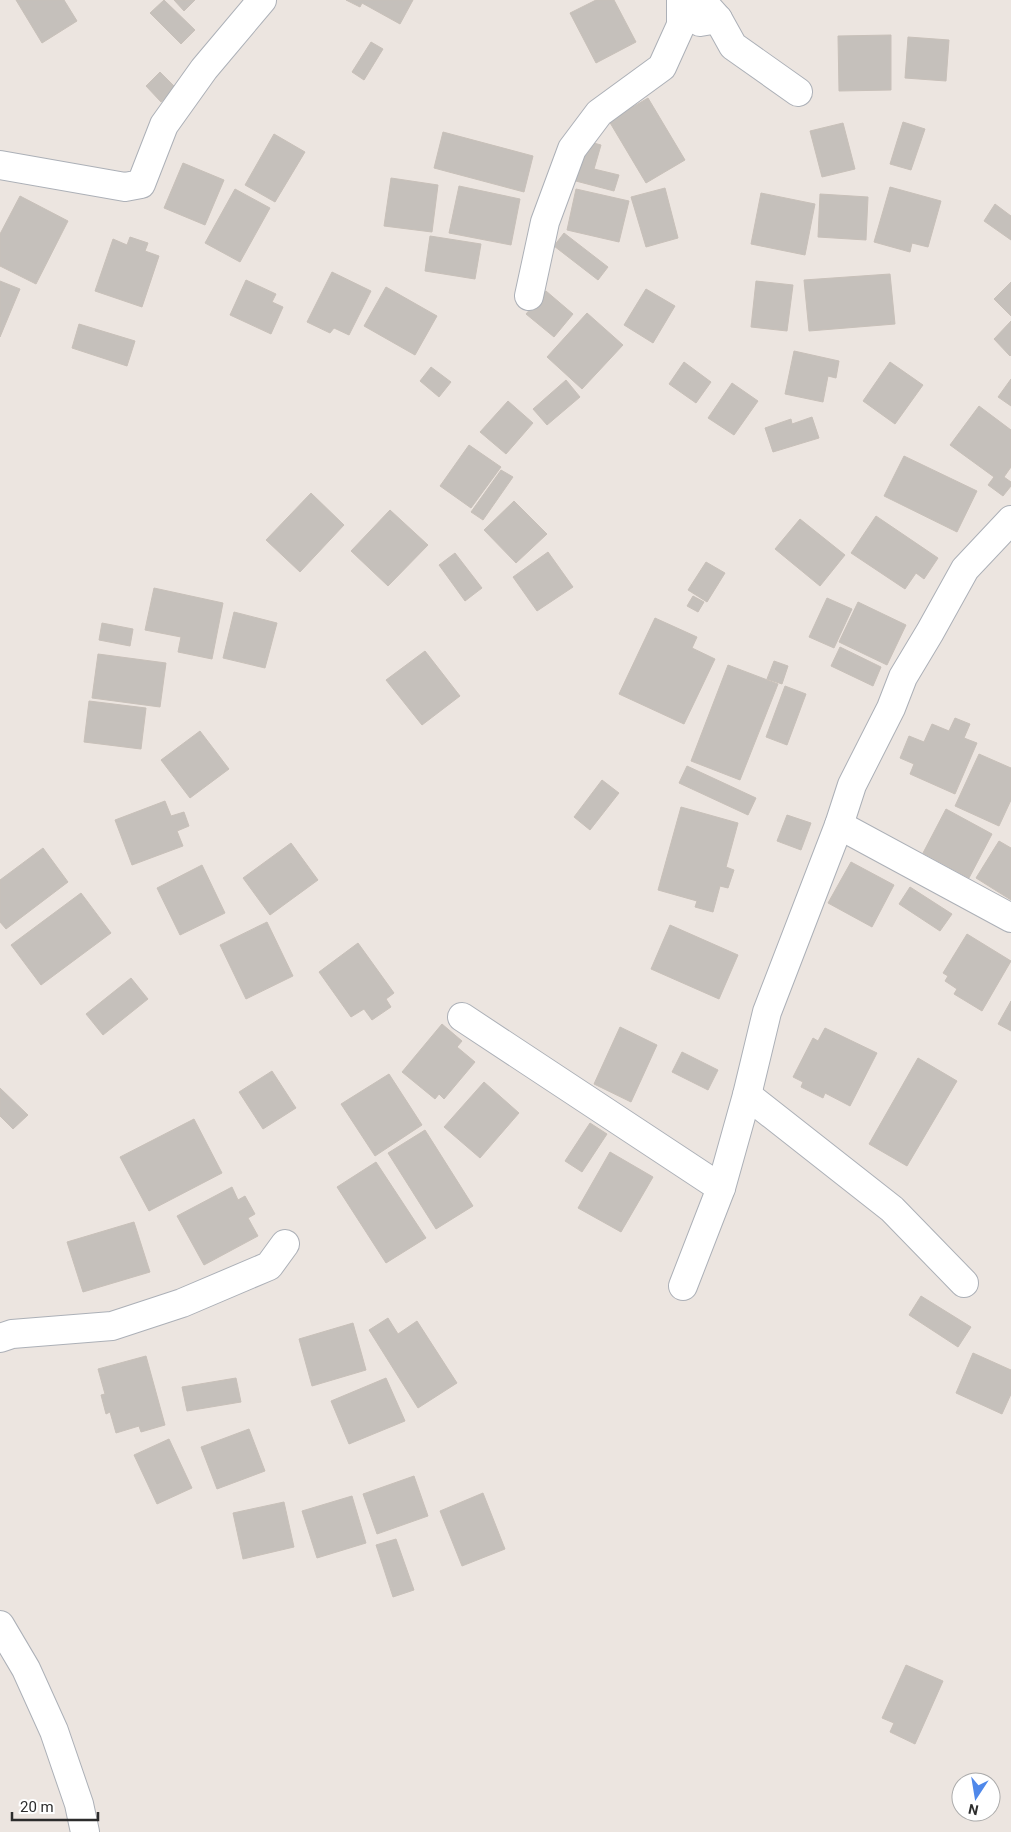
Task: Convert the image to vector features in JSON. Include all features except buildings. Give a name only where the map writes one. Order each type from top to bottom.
[{"type":"street","points":[[0,165],[125,187],[142,184],[164,125],[204,69],[262,0]]},
{"type":"street","points":[[529,296],[546,222],[572,149],[599,113],[662,67],[681,13],[710,9],[733,46],[798,92]]},
{"type":"street","points":[[683,1286],[721,1188],[748,1095],[767,1012],[839,825],[852,785],[891,708],[903,677],[930,632],[964,568],[1011,521]]},
{"type":"street","points":[[839,825],[1011,918]]},
{"type":"street","points":[[462,1017],[721,1188]]},
{"type":"street","points":[[748,1095],[892,1209],[964,1283]]},
{"type":"street","points":[[0,1338],[12,1334],[112,1326],[182,1303],[269,1266],[285,1244]]},
{"type":"street","points":[[0,1625],[26,1669],[54,1731],[78,1804],[85,1832]]}]
